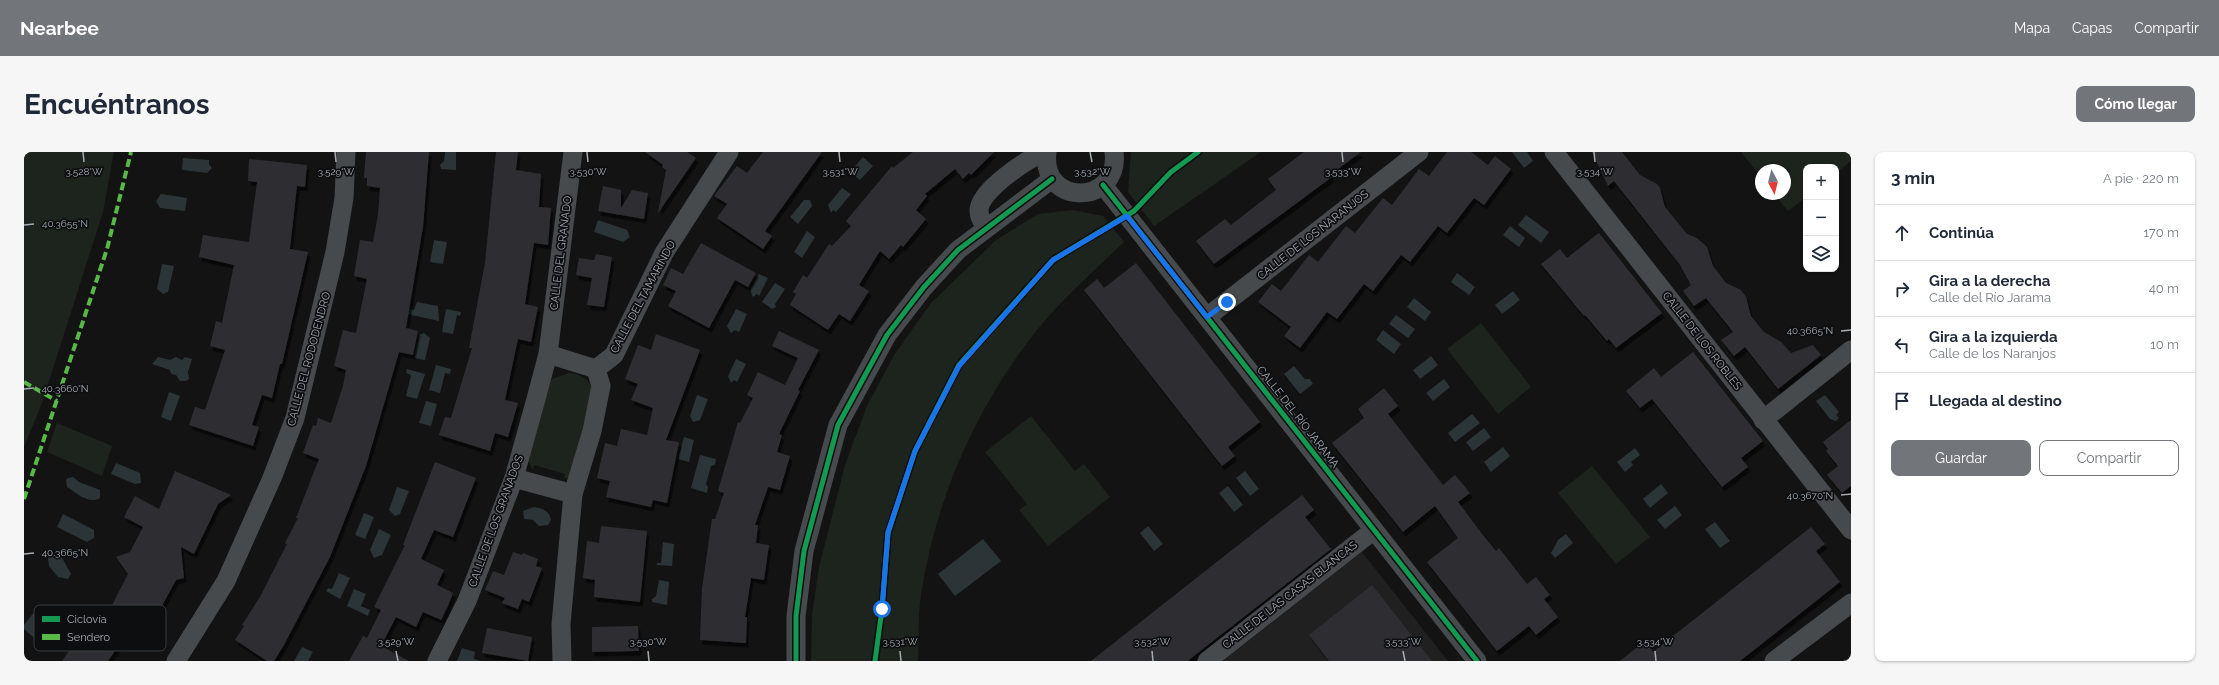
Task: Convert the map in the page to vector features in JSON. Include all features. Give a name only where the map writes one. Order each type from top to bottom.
[{"type":"street","name":"CALLE DEL RODODENDRO","points":[[176,661],[226,581],[272,478],[295,418],[335,252],[344,198],[346,152]]},
{"type":"street","name":"CALLE DEL GRANADO","points":[[548,354],[574,152]]},
{"type":"street","name":"CALLE DEL TAMARINDO","points":[[596,369],[614,355],[664,253],[729,152]]},
{"type":"street","points":[[987,227],[980,218],[978,210],[982,201],[1016,168],[1044,152]]},
{"type":"street","points":[[1047,152],[1048,170],[1052,179],[1058,186],[1072,193],[1089,193],[1103,186],[1113,171],[1114,152]]},
{"type":"street","name":"CALLE DE LOS NARANJOS","points":[[1207,317],[1419,152]]},
{"type":"street","name":"CALLE DE LOS ROBLES","points":[[1554,152],[1763,420],[1851,530]]},
{"type":"street","points":[[796,661],[796,616],[804,551],[838,425],[887,334],[924,287],[958,250],[1052,179]]},
{"type":"street","name":"CALLE DEL RÍO JARAMA","points":[[1103,186],[1477,661]]},
{"type":"street","points":[[1763,420],[1851,350]]},
{"type":"street","points":[[548,354],[596,369],[602,386],[592,431],[573,494],[561,624],[562,661]]},
{"type":"street","name":"CALLE DE LOS GRANADOS","points":[[437,661],[467,601],[514,478],[548,354]]},
{"type":"street","points":[[514,478],[573,494]]},
{"type":"street","name":"CALLE DE LAS CASAS BLANCAS","points":[[1207,661],[1374,530]]},
{"type":"street","points":[[1774,661],[1851,603]]},
{"type":"shaded area","points":[[24,152],[114,152],[103,212],[42,403],[24,447]]},
{"type":"shaded area","points":[[445,152],[456,152],[456,170],[441,169],[440,165],[444,161]]},
{"type":"shaded area","points":[[1131,152],[1261,152],[1154,226],[1128,192]]},
{"type":"shaded area","points":[[1512,152],[1527,152],[1533,161],[1524,168]]},
{"type":"shaded area","points":[[1741,152],[1851,152],[1851,161],[1839,171],[1839,164],[1803,164],[1803,199],[1788,211],[1779,200],[1791,200],[1791,164],[1755,164],[1755,170]]},
{"type":"shaded area","points":[[863,157],[873,166],[860,180],[850,172]]},
{"type":"shaded area","points":[[183,158],[209,160],[209,164],[212,168],[207,173],[182,170]]},
{"type":"shaded area","points":[[842,188],[851,194],[836,212],[833,210],[831,213],[828,205]]},
{"type":"shaded area","points":[[161,194],[187,198],[185,211],[160,208],[156,201]]},
{"type":"shaded area","points":[[804,200],[810,200],[812,206],[798,224],[790,217]]},
{"type":"shaded area","points":[[1073,210],[1103,216],[1124,242],[1074,290],[1038,329],[1007,372],[988,402],[972,434],[957,466],[934,533],[919,610],[918,661],[811,661],[812,615],[819,567],[845,465],[867,406],[894,355],[931,303],[996,240],[1038,214]]},
{"type":"shaded area","points":[[1526,215],[1549,232],[1541,243],[1518,225]]},
{"type":"shaded area","points":[[598,220],[627,230],[630,237],[623,242],[594,232]]},
{"type":"shaded area","points":[[1510,226],[1525,238],[1519,247],[1503,235]]},
{"type":"shaded area","points":[[807,231],[815,237],[802,258],[794,252]]},
{"type":"shaded area","points":[[434,240],[447,242],[443,264],[430,262]]},
{"type":"shaded area","points":[[162,264],[174,266],[168,292],[163,294],[157,289]]},
{"type":"shaded area","points":[[1457,273],[1475,287],[1469,295],[1451,282]]},
{"type":"shaded area","points":[[759,274],[768,278],[759,296],[757,294],[753,297],[750,290]]},
{"type":"shaded area","points":[[775,283],[785,289],[775,304],[776,307],[772,309],[762,302]]},
{"type":"shaded area","points":[[1513,291],[1520,300],[1502,314],[1495,305]]},
{"type":"shaded area","points":[[1414,298],[1431,312],[1425,321],[1407,307]]},
{"type":"shaded area","points":[[417,302],[438,306],[439,321],[407,314],[408,309],[414,310]]},
{"type":"shaded area","points":[[446,309],[461,312],[460,316],[457,315],[453,334],[442,332]]},
{"type":"shaded area","points":[[736,309],[747,314],[739,332],[735,330],[731,333],[727,326]]},
{"type":"shaded area","points":[[1396,315],[1415,329],[1408,338],[1389,324]]},
{"type":"shaded area","points":[[1481,323],[1531,387],[1498,414],[1447,349]]},
{"type":"shaded area","points":[[1383,330],[1401,344],[1394,354],[1376,340]]},
{"type":"shaded area","points":[[424,333],[430,338],[425,360],[414,358],[419,335]]},
{"type":"shaded area","points":[[1431,356],[1438,365],[1420,379],[1413,370]]},
{"type":"shaded area","points":[[158,357],[170,360],[176,357],[182,360],[185,357],[192,359],[188,372],[189,379],[186,381],[180,381],[176,375],[171,374],[170,370],[152,364]]},
{"type":"shaded area","points":[[736,359],[746,364],[737,382],[734,380],[731,383],[728,376]]},
{"type":"shaded area","points":[[436,365],[451,369],[450,374],[445,373],[440,393],[429,390]]},
{"type":"shaded area","points":[[1294,366],[1305,379],[1310,379],[1313,384],[1300,394],[1284,374]]},
{"type":"shaded area","points":[[407,369],[425,374],[417,399],[406,396],[411,375],[406,373]]},
{"type":"shaded area","points":[[568,373],[585,378],[594,393],[569,477],[564,479],[565,474],[534,465],[533,470],[528,461],[546,388],[552,379]]},
{"type":"shaded area","points":[[1444,379],[1450,387],[1433,401],[1426,393]]},
{"type":"shaded area","points":[[169,392],[180,396],[171,421],[161,417]]},
{"type":"shaded area","points":[[697,395],[708,399],[700,420],[693,422],[690,416]]},
{"type":"shaded area","points":[[1825,395],[1839,412],[1836,415],[1839,418],[1836,421],[1830,419],[1816,401]]},
{"type":"shaded area","points":[[426,401],[437,404],[431,426],[419,423]]},
{"type":"shaded area","points":[[1472,414],[1480,423],[1455,442],[1448,433]]},
{"type":"shaded area","points":[[1031,416],[1075,471],[1084,464],[1110,497],[1048,546],[1019,510],[1027,504],[985,452]]},
{"type":"shaded area","points":[[57,423],[112,446],[102,476],[47,452]]},
{"type":"shaded area","points":[[1484,428],[1491,437],[1473,451],[1466,442]]},
{"type":"shaded area","points":[[684,437],[694,440],[689,462],[678,459]]},
{"type":"shaded area","points":[[1503,447],[1510,456],[1491,472],[1484,462]]},
{"type":"shaded area","points":[[1635,448],[1640,455],[1631,462],[1633,465],[1625,472],[1617,462]]},
{"type":"shaded area","points":[[700,455],[716,459],[715,465],[711,466],[706,484],[708,487],[707,493],[691,488]]},
{"type":"shaded area","points":[[116,463],[140,473],[141,483],[135,484],[111,474]]},
{"type":"shaded area","points":[[1592,466],[1650,537],[1616,564],[1558,493]]},
{"type":"shaded area","points":[[1245,471],[1259,489],[1250,496],[1236,478]]},
{"type":"shaded area","points":[[73,477],[79,482],[100,490],[100,498],[96,500],[87,499],[78,495],[67,487],[66,480]]},
{"type":"shaded area","points":[[1661,484],[1668,493],[1650,508],[1643,499]]},
{"type":"shaded area","points":[[1228,486],[1243,505],[1234,512],[1219,493]]},
{"type":"shaded area","points":[[397,487],[409,491],[400,514],[395,516],[389,510]]},
{"type":"shaded area","points":[[1675,506],[1682,515],[1665,529],[1657,520]]},
{"type":"shaded area","points":[[534,507],[543,509],[549,514],[551,520],[548,525],[539,526],[533,520],[524,519],[523,511]]},
{"type":"shaded area","points":[[364,513],[374,517],[365,539],[355,535]]},
{"type":"shaded area","points":[[63,514],[94,530],[94,538],[87,542],[57,527]]},
{"type":"shaded area","points":[[1715,522],[1730,541],[1720,548],[1705,529]]},
{"type":"shaded area","points":[[1148,526],[1163,544],[1154,551],[1140,533]]},
{"type":"shaded area","points":[[379,529],[391,535],[382,555],[374,558],[370,550]]},
{"type":"shaded area","points":[[1566,534],[1573,543],[1555,558],[1551,553],[1558,540]]},
{"type":"shaded area","points":[[983,539],[1001,561],[955,596],[938,574]]},
{"type":"shaded area","points":[[663,542],[674,544],[672,566],[657,565],[657,563],[661,563]]},
{"type":"shaded area","points":[[1362,552],[1448,661],[1223,661]]},
{"type":"shaded area","points":[[54,553],[60,554],[71,574],[68,579],[58,577],[49,566],[48,558]]},
{"type":"shaded area","points":[[339,573],[350,578],[340,599],[326,591],[328,588],[332,589]]},
{"type":"shaded area","points":[[659,580],[669,582],[667,605],[652,602],[652,599],[656,596]]},
{"type":"shaded area","points":[[354,589],[366,594],[361,606],[370,610],[368,616],[347,606]]},
{"type":"shaded area","points":[[34,612],[33,637],[24,629],[24,625]]},
{"type":"shaded area","points":[[302,647],[313,652],[308,661],[294,661]]},
{"type":"shaded area","points":[[462,648],[475,652],[474,659],[481,661],[457,661]]},
{"type":"building","points":[[366,152],[429,152],[423,227],[406,328],[418,331],[413,355],[399,352],[366,466],[330,557],[284,645],[274,661],[267,661],[235,640],[244,626],[242,625],[261,595],[287,544],[285,543],[298,518],[296,518],[319,459],[303,453],[313,425],[316,426],[318,418],[331,423],[343,386],[346,370],[334,366],[343,330],[356,333],[367,279],[354,276],[360,240],[373,242],[378,215],[380,188],[367,186],[367,178],[364,178]]},
{"type":"building","points":[[496,152],[518,152],[516,170],[541,174],[539,207],[551,208],[548,245],[534,243],[525,304],[538,307],[531,342],[518,339],[505,400],[518,403],[508,437],[495,433],[490,451],[439,435],[445,417],[451,418],[472,348],[469,348],[485,263]]},
{"type":"building","points":[[645,152],[687,152],[696,158],[658,213],[666,170],[662,167],[663,165]]},
{"type":"building","points":[[763,152],[822,152],[765,231],[772,236],[763,249],[717,218],[727,204],[714,196],[737,166],[747,173]]},
{"type":"building","points":[[913,152],[994,152],[971,175],[969,173],[963,179],[955,169],[925,194],[927,196],[916,210],[926,219],[903,247],[901,245],[889,259],[880,251],[859,285],[869,291],[850,321],[839,314],[828,330],[790,305],[796,294],[793,292],[803,275],[807,278],[829,244],[832,246],[851,226],[846,221],[892,166],[893,168]]},
{"type":"building","points":[[1304,152],[1361,152],[1330,175],[1332,177],[1214,264],[1196,241],[1225,219],[1231,225],[1276,190],[1268,179]]},
{"type":"building","points":[[1447,152],[1471,152],[1488,165],[1495,156],[1511,169],[1484,205],[1474,198],[1447,233],[1438,226],[1410,262],[1401,255],[1373,291],[1364,284],[1337,319],[1327,312],[1300,348],[1284,336],[1291,327],[1258,302],[1272,284],[1281,291],[1309,255],[1318,262],[1346,226],[1355,233],[1383,198],[1392,205],[1419,169],[1429,176]]},
{"type":"building","points":[[1592,152],[1622,152],[1640,175],[1657,184],[1660,188],[1665,207],[1687,234],[1697,238],[1707,247],[1713,266],[1726,283],[1741,290],[1746,297],[1751,316],[1764,332],[1781,342],[1791,353],[1813,345],[1821,355],[1778,389],[1745,347],[1734,356],[1721,340],[1733,332],[1706,298],[1694,306],[1683,291],[1691,285],[1680,265],[1614,181],[1608,186]]},
{"type":"building","points":[[249,159],[307,165],[305,187],[297,186],[290,249],[308,252],[282,364],[280,364],[272,398],[262,395],[252,425],[259,427],[253,446],[189,425],[195,407],[205,410],[225,350],[210,346],[216,321],[222,323],[234,265],[199,257],[203,235],[249,242],[257,182],[248,181]]},
{"type":"building","points":[[603,186],[621,190],[621,208],[632,190],[648,193],[644,219],[598,211]]},
{"type":"building","points":[[1599,233],[1662,313],[1616,348],[1609,339],[1607,341],[1585,315],[1584,316],[1541,264],[1560,249],[1567,258]]},
{"type":"building","points":[[701,243],[756,273],[748,287],[735,280],[709,328],[668,306],[676,291],[663,285],[671,268],[683,274]]},
{"type":"building","points":[[596,254],[612,257],[604,307],[587,305],[592,278],[576,275],[579,258],[594,260]]},
{"type":"building","points":[[1136,263],[1260,422],[1228,447],[1235,456],[1222,466],[1084,290],[1097,279],[1104,288]]},
{"type":"building","points":[[779,331],[819,350],[798,390],[800,391],[779,434],[782,435],[777,452],[790,456],[780,490],[768,487],[755,525],[758,525],[756,543],[769,545],[764,580],[751,578],[745,617],[747,617],[746,643],[700,640],[702,589],[712,519],[715,519],[724,493],[718,491],[738,422],[740,423],[753,398],[747,395],[758,372],[785,385],[798,358],[772,346]]},
{"type":"building","points":[[656,334],[700,350],[666,440],[679,442],[667,503],[653,500],[651,507],[606,497],[610,481],[597,478],[605,443],[617,446],[621,429],[647,435],[653,408],[631,400],[638,384],[625,379],[638,345],[651,350]]},
{"type":"building","points":[[1693,352],[1763,441],[1741,458],[1748,467],[1722,487],[1652,399],[1640,408],[1626,391],[1654,368],[1661,377]]},
{"type":"building","points":[[1384,388],[1398,406],[1388,414],[1443,485],[1455,475],[1470,493],[1458,502],[1482,534],[1496,551],[1499,548],[1527,584],[1536,577],[1550,595],[1544,599],[1558,617],[1536,635],[1529,626],[1497,651],[1427,562],[1458,538],[1435,506],[1403,532],[1332,443],[1364,418],[1358,409]]},
{"type":"building","points":[[1851,420],[1851,486],[1842,493],[1827,475],[1838,466],[1826,451],[1828,449],[1823,442]]},
{"type":"building","points":[[435,462],[476,478],[453,537],[434,530],[421,559],[444,570],[437,585],[453,593],[448,606],[441,620],[423,612],[416,627],[396,617],[381,646],[409,661],[349,661],[363,636],[367,638],[381,610],[374,607],[405,545],[403,545]]},
{"type":"building","points":[[175,471],[231,495],[218,504],[194,554],[181,547],[184,578],[176,580],[162,605],[112,605],[128,574],[116,557],[130,552],[143,527],[124,517],[135,496],[159,509]]},
{"type":"building","points":[[1302,495],[1314,510],[1305,517],[1331,549],[1188,661],[1091,661]]},
{"type":"building","points":[[601,526],[647,531],[640,602],[594,597],[595,580],[583,578],[587,541],[599,543]]},
{"type":"building","points":[[1811,527],[1825,544],[1816,551],[1840,582],[1740,661],[1620,661],[1645,641],[1653,652]]},
{"type":"building","points":[[513,552],[522,555],[523,553],[538,559],[536,566],[542,568],[529,602],[522,599],[518,609],[502,603],[505,598],[485,590],[493,571],[504,575]]},
{"type":"building","points":[[1372,585],[1432,661],[1329,661],[1309,635]]},
{"type":"building","points":[[638,626],[639,651],[592,652],[592,627]]},
{"type":"building","points":[[487,628],[532,637],[528,661],[482,653]]},
{"type":"building","points":[[69,651],[115,651],[108,661],[62,661]]},
{"type":"marked path","points":[[24,499],[107,249],[131,152]]},
{"type":"marked path","points":[[24,382],[57,401]]},
{"type":"cycle path","points":[[875,661],[882,609],[888,533],[915,451],[959,365],[1053,260],[1134,211],[1171,172],[1198,152]]},
{"type":"cycle path","points":[[796,661],[796,616],[804,551],[838,425],[887,335],[924,287],[958,250],[1052,179]]},
{"type":"cycle path","points":[[1103,185],[1477,661]]},
{"type":"route","points":[[882,609],[888,532],[915,451],[959,366],[1053,260],[1127,216],[1207,317],[1227,302]]}]
